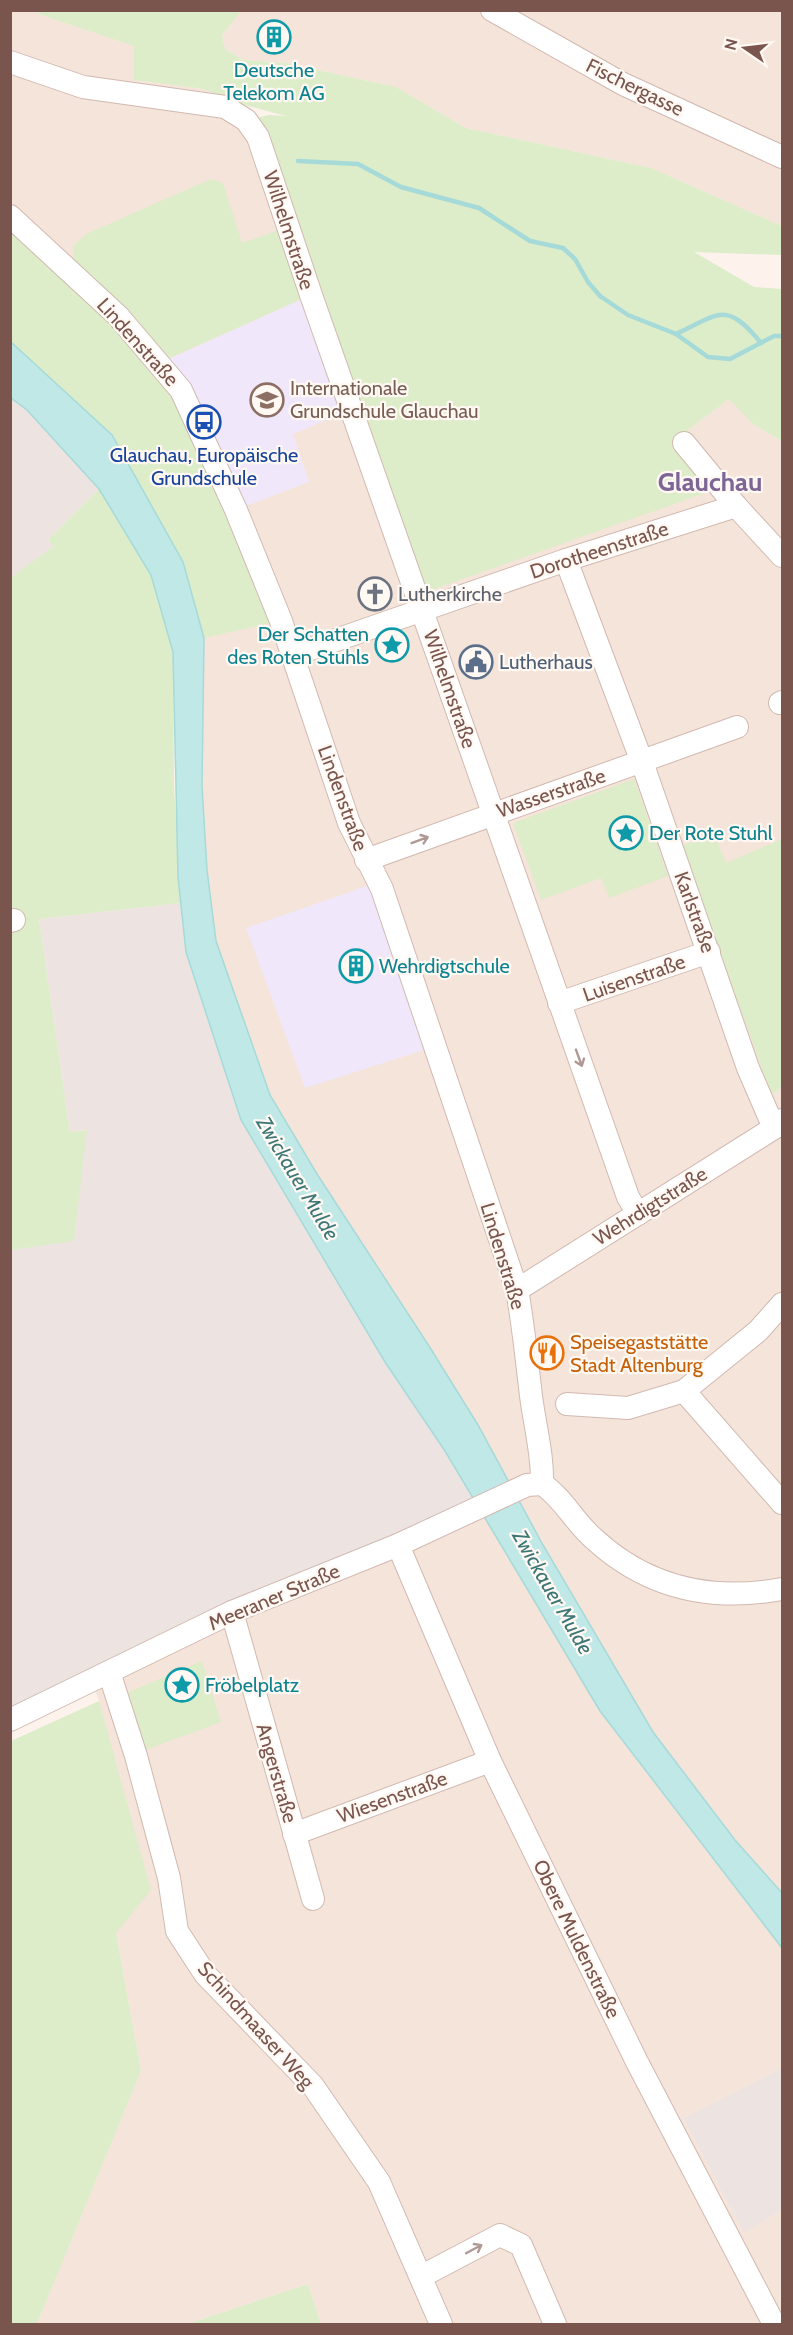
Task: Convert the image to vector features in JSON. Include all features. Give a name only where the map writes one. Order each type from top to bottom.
[{"type":"street","name":"Fischergasse","points":[[492,10],[623,84],[783,157]]},
{"type":"street","name":"Wilhelmstraße","points":[[10,62],[83,87],[225,108],[246,120],[258,137],[559,1003],[628,1197],[638,1214]]},
{"type":"street","name":"Lindenstraße","points":[[10,216],[118,315],[181,390],[236,510],[293,655],[349,823],[382,889],[517,1290],[542,1461],[534,1485]]},
{"type":"street","points":[[684,443],[736,506],[783,556]]},
{"type":"street","name":"Dorotheenstraße","points":[[293,655],[566,560],[736,506]]},
{"type":"street","name":"Karlstraße","points":[[566,560],[642,762],[748,1068],[778,1124]]},
{"type":"street","name":"Wasserstraße","points":[[366,860],[737,727]]},
{"type":"street","name":"Luisenstraße","points":[[559,1003],[709,952]]},
{"type":"street","name":"Wehrdigtstraße","points":[[517,1290],[778,1124]]},
{"type":"street","points":[[567,1404],[628,1408],[684,1391],[758,1331],[783,1304]]},
{"type":"street","points":[[684,1391],[783,1503]]},
{"type":"street","points":[[534,1485],[551,1490],[590,1535],[612,1556],[679,1588],[725,1596],[783,1589]]},
{"type":"street","name":"Meeraner Straße","points":[[10,1720],[232,1612],[398,1545],[534,1485]]},
{"type":"street","name":"Obere Muldenstraße","points":[[398,1545],[490,1761],[637,2062],[774,2325]]},
{"type":"street","name":"Angerstraße","points":[[232,1612],[313,1899]]},
{"type":"street","name":"Schindmaaser Weg","points":[[109,1672],[136,1756],[169,1878],[177,1931],[206,1974],[313,2086],[379,2182],[422,2276],[441,2325]]},
{"type":"street","name":"Wiesenstraße","points":[[294,1834],[490,1761]]},
{"type":"street","points":[[422,2276],[500,2235],[521,2245],[555,2325]]},
{"type":"shaded area","points":[[241,10],[782,11],[782,226],[651,168],[466,128],[396,87],[286,63],[243,60],[225,49],[222,35]]},
{"type":"shaded area","points":[[11,11],[39,11],[38,14],[135,46],[134,80],[204,89],[229,101],[708,492],[672,442],[730,398],[753,424],[782,441],[782,2068],[683,2118],[744,2232],[782,2210],[782,2324],[321,2324],[308,2284],[187,2324],[37,2324],[141,2071],[116,1933],[99,1701],[92,1681],[514,1491],[429,1346],[317,1174],[270,1095],[216,941],[207,870],[202,786],[204,638],[280,621],[11,216]]},
{"type":"shaded area","name":"Internationale Grundschule Glauchau","points":[[304,298],[353,409],[293,434],[309,482],[236,510],[160,363]]},
{"type":"shaded area","points":[[11,398],[27,410],[99,489],[48,540],[55,545],[11,578]]},
{"type":"shaded area","points":[[373,884],[430,1048],[305,1088],[246,928]]},
{"type":"shaded area","points":[[181,903],[186,952],[241,1120],[385,1362],[445,1451],[480,1509],[11,1707],[11,1250],[74,1240],[86,1130],[70,1132],[39,919]]},
{"type":"shaded area","points":[[782,2068],[782,2210],[744,2233],[683,2118]]},
{"type":"green space","points":[[39,10],[241,11],[222,35],[225,49],[243,60],[286,63],[396,87],[466,128],[651,168],[782,226],[782,255],[694,252],[754,287],[782,289],[782,441],[753,424],[729,399],[672,442],[708,492],[426,592],[246,120],[269,115],[286,116],[229,101],[204,89],[134,80],[134,46],[38,14]]},
{"type":"green space","points":[[211,179],[223,183],[242,243],[279,230],[304,298],[165,360],[74,260],[73,246],[86,234]]},
{"type":"green space","points":[[10,216],[160,363],[281,621],[204,638],[183,562],[112,435],[11,342]]},
{"type":"green space","points":[[99,489],[151,575],[173,652],[174,786],[181,903],[39,919],[70,1132],[87,1130],[74,1241],[11,1250],[10,578],[54,546],[48,540]]},
{"type":"green space","points":[[634,779],[668,876],[609,898],[601,878],[541,900],[513,823]]},
{"type":"green space","points":[[714,833],[726,863],[782,839],[782,1086],[774,1094],[770,1091],[682,846]]},
{"type":"green space","points":[[202,1661],[221,1722],[145,1750],[126,1693]]},
{"type":"green space","points":[[99,1701],[151,1890],[116,1933],[141,2071],[37,2324],[11,2324],[11,1741]]},
{"type":"green space","points":[[308,2284],[321,2324],[187,2324]]},
{"type":"water","name":"Zwickauer Mulde","points":[[11,342],[112,435],[183,562],[204,638],[202,786],[207,870],[216,941],[270,1095],[317,1174],[478,1425],[543,1545],[653,1732],[735,1840],[782,1893],[782,1948],[600,1711],[445,1451],[385,1362],[241,1120],[186,952],[178,877],[173,652],[151,575],[99,489],[27,410],[11,398]]},
{"type":"waterway","points":[[298,161],[358,164],[401,187],[479,208],[530,241],[563,248],[575,259],[588,282],[600,296],[628,315],[676,334],[708,357],[730,359],[774,336],[782,336]]},
{"type":"waterway","points":[[676,334],[702,321],[722,315],[739,321],[761,343]]},
{"type":"place","name":"Deutsche Telekom AG","points":[[274,37]]},
{"type":"place","name":"Internationale Grundschule Glauchau","points":[[267,400]]},
{"type":"place","name":"Glauchau, Europäische Grundschule","points":[[204,422]]},
{"type":"place","name":"Lutherkirche","points":[[375,594]]},
{"type":"place","name":"Der Schatten des Roten Stuhls","points":[[392,645]]},
{"type":"place","name":"Lutherhaus","points":[[476,662]]},
{"type":"place","name":"Der Rote Stuhl","points":[[626,833]]},
{"type":"place","name":"Wehrdigtschule","points":[[356,966]]},
{"type":"place","name":"Speisegaststätte Stadt Altenburg","points":[[547,1353]]},
{"type":"place","name":"Fröbelplatz","points":[[182,1685]]},
{"type":"district","name":"Glauchau","points":[[710,482]]}]
